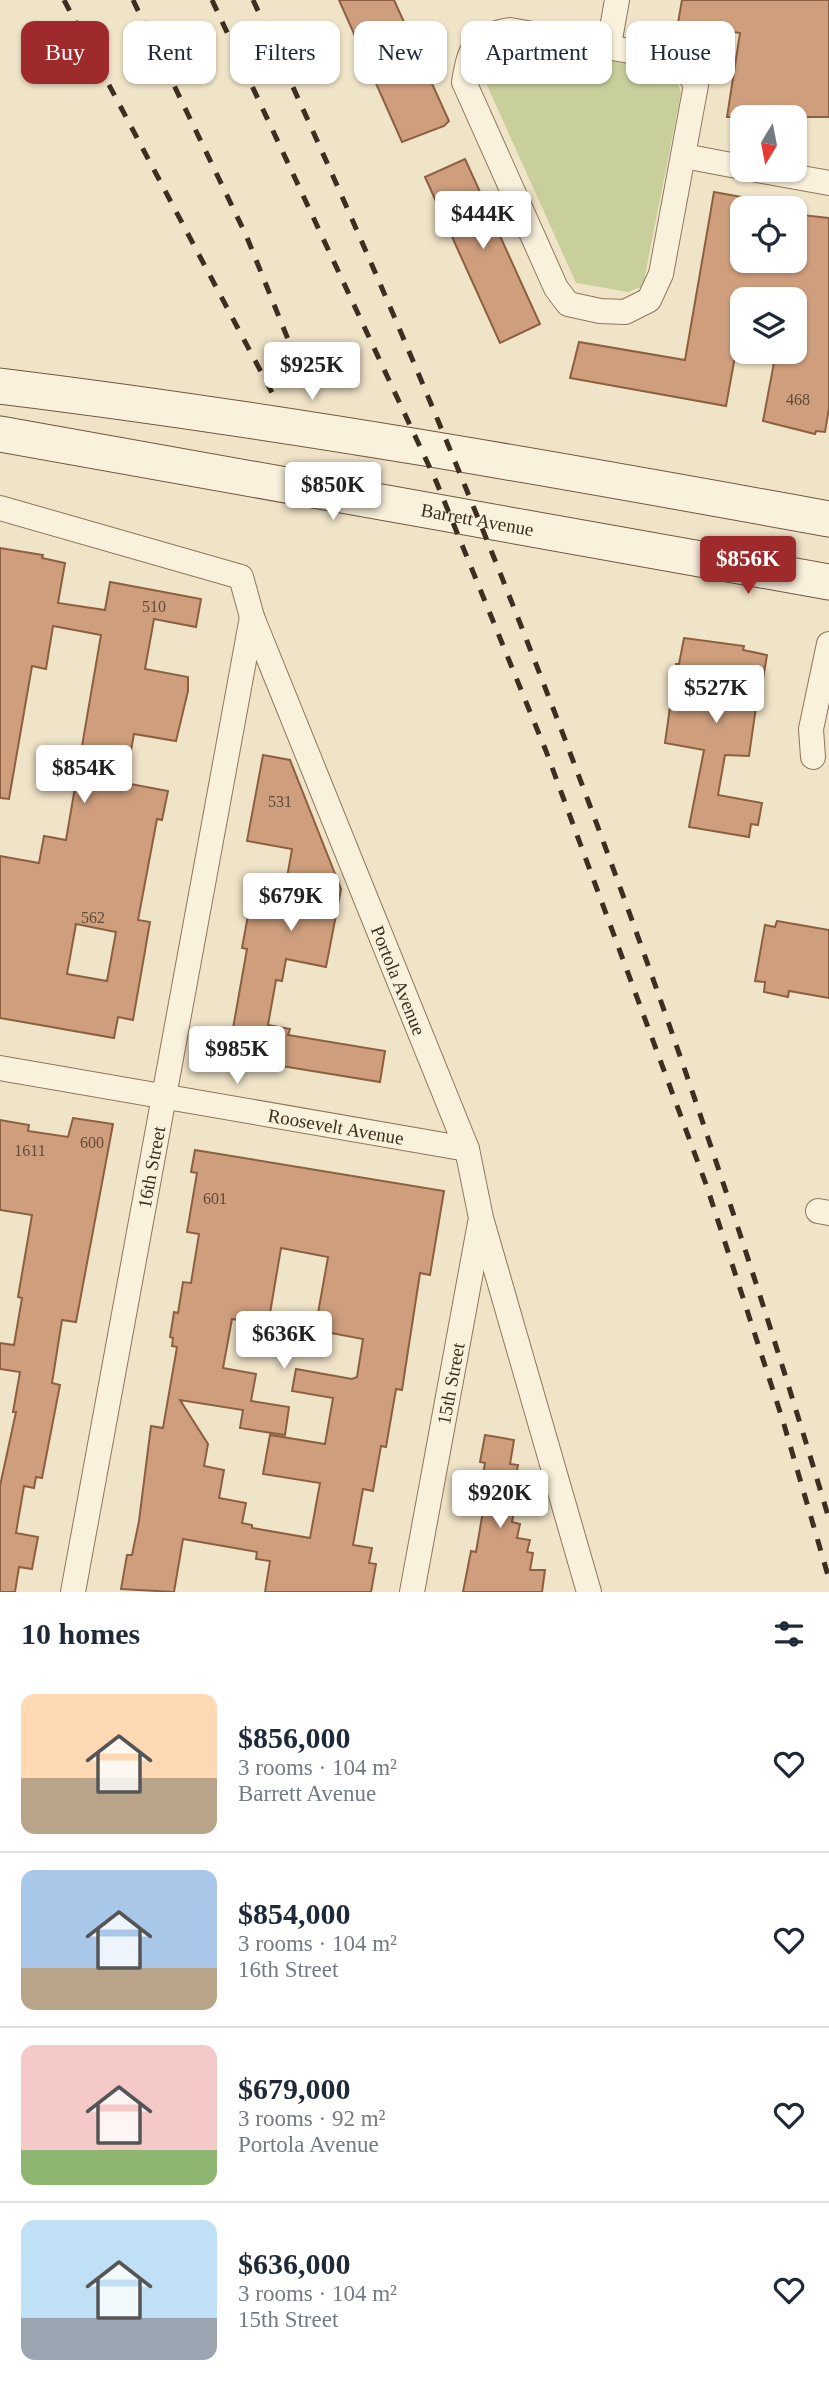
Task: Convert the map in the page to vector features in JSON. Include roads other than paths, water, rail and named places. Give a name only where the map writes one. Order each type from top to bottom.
[{"type":"main road","points":[[0,386],[123,401],[492,458],[829,519]]},
{"type":"main road","name":"Barrett Avenue","points":[[0,434],[829,582]]},
{"type":"street","points":[[612,25],[617,0]]},
{"type":"street","points":[[465,84],[556,288],[568,304],[600,312],[625,312],[649,300],[661,274],[696,85],[681,60],[612,46]]},
{"type":"street","points":[[684,156],[730,165]]},
{"type":"street","points":[[807,179],[829,183]]},
{"type":"street","name":"Portola Avenue","points":[[0,509],[241,577],[252,617],[467,1149],[481,1219],[589,1592]]},
{"type":"street","name":"16th Street","points":[[73,1592],[252,617]]},
{"type":"street","points":[[813,757],[811,729],[829,644]]},
{"type":"street","name":"Roosevelt Avenue","points":[[0,1068],[467,1149]]},
{"type":"street","name":"15th Street","points":[[412,1592],[481,1219]]},
{"type":"railway","points":[[64,0],[277,402]]},
{"type":"railway","points":[[133,0],[246,235],[304,379]]},
{"type":"railway","points":[[212,0],[436,481],[546,751],[707,1187],[783,1421],[829,1579]]},
{"type":"railway","points":[[253,0],[418,372],[569,749],[706,1132],[829,1519]]}]
